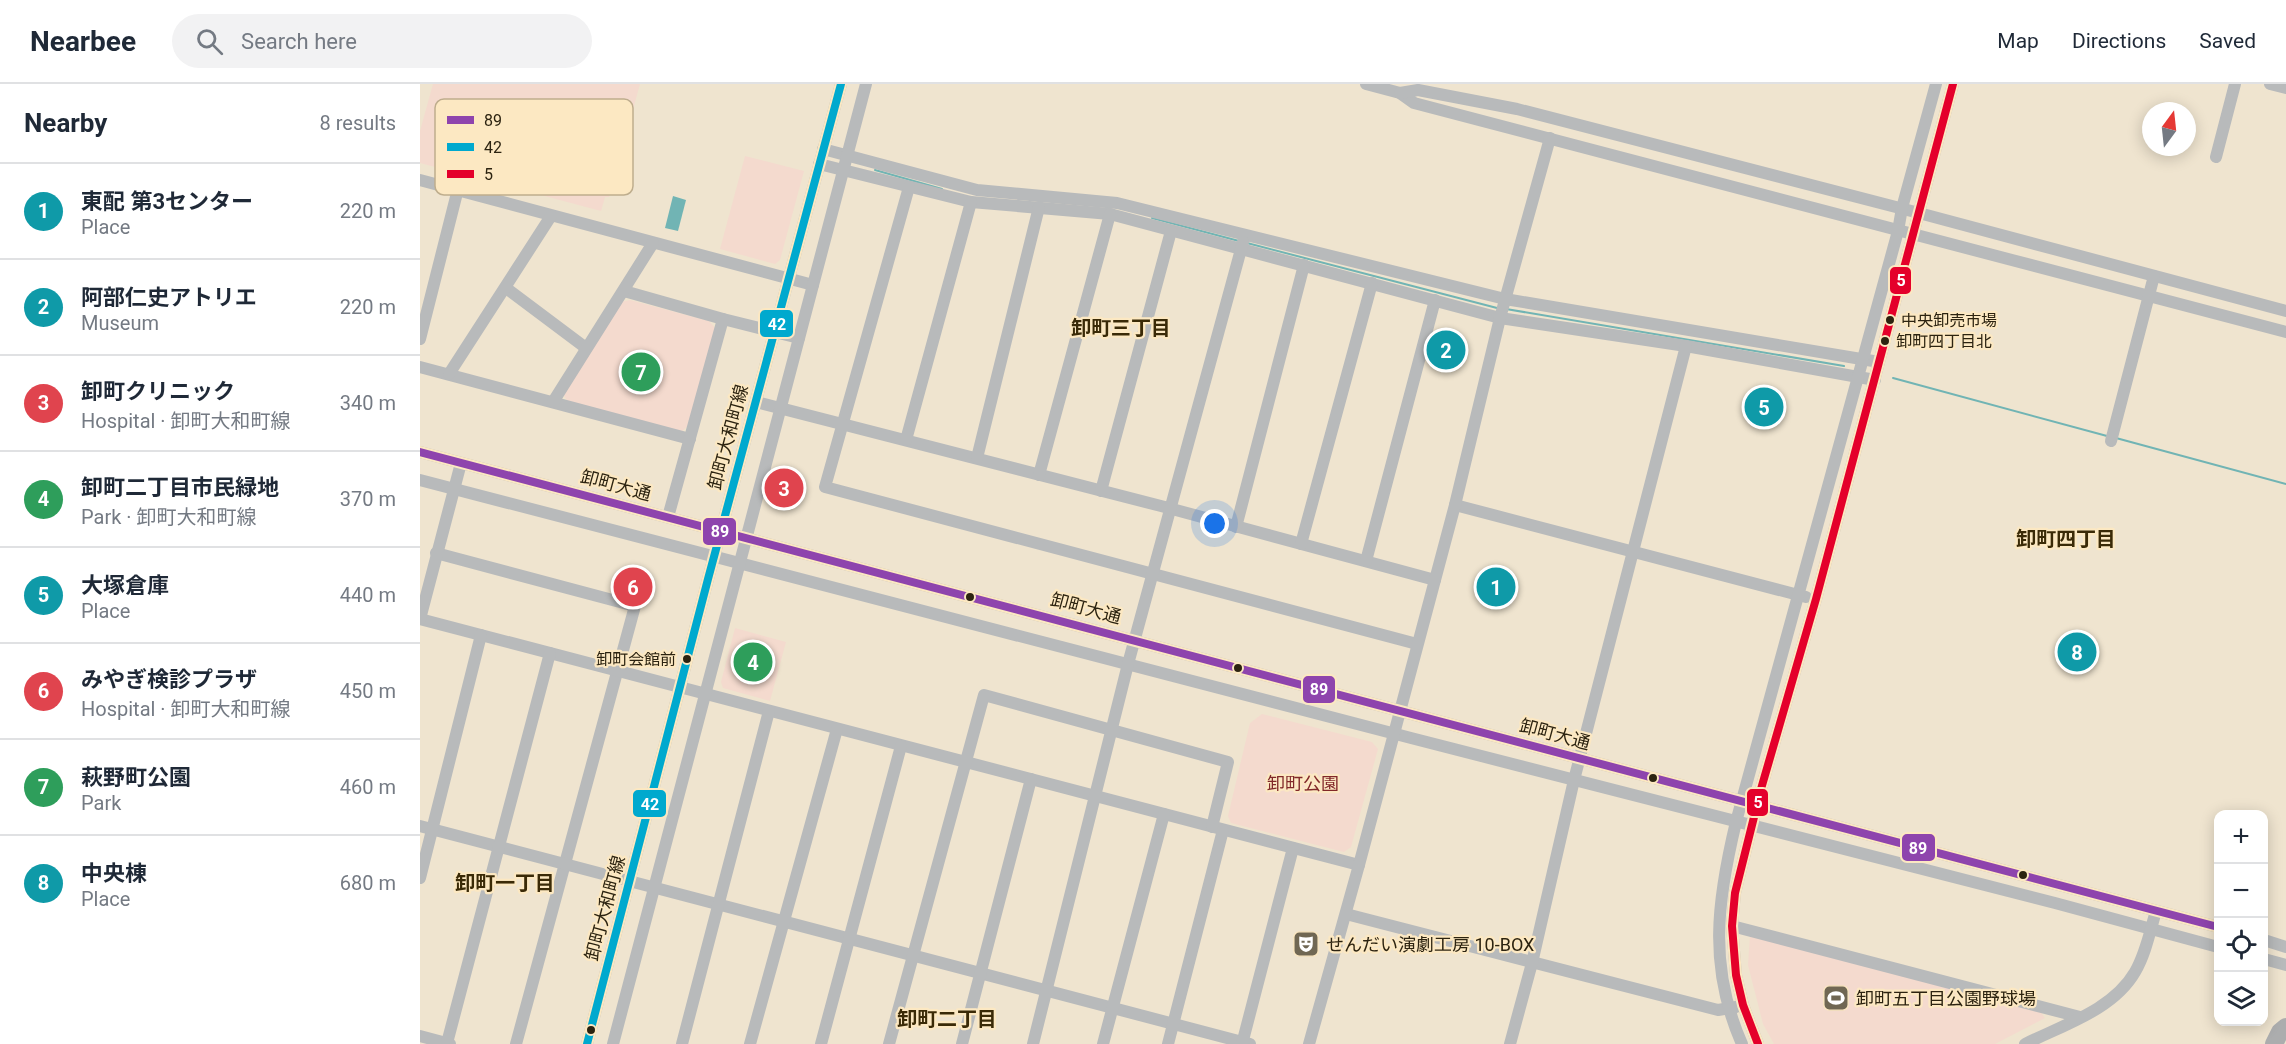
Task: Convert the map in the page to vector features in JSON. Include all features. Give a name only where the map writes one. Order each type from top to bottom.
[{"type":"highway","points":[[2275,1044],[2280,1032],[2286,1027]]},
{"type":"highway","points":[[2275,1044],[2286,1038]]},
{"type":"street","name":"卸町大和町線","points":[[587,1044],[841,84]]},
{"type":"street","points":[[613,1044],[866,84]]},
{"type":"street","points":[[1366,84],[1418,90],[1517,109],[1902,208],[2286,311]]},
{"type":"street","points":[[1742,1044],[1729,1009],[1722,977],[1718,914],[1721,891],[1742,801],[1936,84]]},
{"type":"street","points":[[1758,1044],[1743,1005],[1736,975],[1732,926],[1736,893],[1751,826],[1816,599],[1953,84]]},
{"type":"street","points":[[2216,157],[2235,84]]},
{"type":"street","points":[[2270,84],[2286,88]]},
{"type":"street","points":[[1401,88],[1414,103],[2286,332]]},
{"type":"street","points":[[1309,1044],[1455,505],[1503,308],[1550,138]]},
{"type":"street","points":[[822,149],[977,190],[1118,203],[1244,235],[1503,308],[1686,346],[1875,380]]},
{"type":"street","points":[[819,164],[971,202],[1110,214],[1435,300],[1879,362]]},
{"type":"street","points":[[420,180],[435,184]]},
{"type":"street","points":[[909,187],[825,488],[1417,644]]},
{"type":"street","points":[[420,339],[456,195]]},
{"type":"street","points":[[479,195],[813,285]]},
{"type":"street","points":[[906,440],[971,202]]},
{"type":"street","points":[[976,458],[1039,207]]},
{"type":"street","points":[[1040,475],[1110,214]]},
{"type":"street","points":[[449,374],[551,216]]},
{"type":"street","points":[[1101,491],[1171,231]]},
{"type":"street","points":[[1033,1044],[1093,795],[1244,235]]},
{"type":"street","points":[[553,402],[653,243]]},
{"type":"street","points":[[1236,527],[1304,265]]},
{"type":"street","points":[[2113,436],[2154,276]]},
{"type":"street","points":[[1301,544],[1372,283]]},
{"type":"street","points":[[506,288],[586,348]]},
{"type":"street","points":[[624,291],[723,320],[799,338]]},
{"type":"street","points":[[1366,561],[1435,300]]},
{"type":"street","points":[[668,517],[723,320]]},
{"type":"street","points":[[1510,1044],[1532,963],[1574,780],[1686,346]]},
{"type":"street","points":[[420,367],[690,439]]},
{"type":"street","points":[[756,402],[1170,508],[1435,580]]},
{"type":"street","name":"卸町大通","points":[[420,452],[2214,926]]},
{"type":"street","points":[[461,463],[420,619],[1359,865]]},
{"type":"street","points":[[420,480],[2214,946]]},
{"type":"street","points":[[1455,505],[1816,599]]},
{"type":"street","points":[[436,553],[635,606],[516,1044]]},
{"type":"street","points":[[420,878],[481,635]]},
{"type":"street","points":[[420,1036],[449,1044],[550,653]]},
{"type":"street","points":[[889,1044],[984,695],[1228,762],[1217,828],[1168,1044]]},
{"type":"street","points":[[682,1044],[770,711]]},
{"type":"street","points":[[750,1044],[782,921],[837,729]]},
{"type":"street","points":[[821,1044],[901,746]]},
{"type":"street","points":[[962,1044],[1031,779]]},
{"type":"street","points":[[1103,1044],[1164,814]]},
{"type":"street","points":[[420,826],[1245,1043],[1293,848]]},
{"type":"street","points":[[2025,1044],[2113,998],[2125,986],[2136,971],[2156,911]]},
{"type":"street","points":[[1346,914],[1718,1010],[1743,1005]]},
{"type":"street","points":[[1732,926],[2080,1017]]},
{"type":"street","points":[[2268,941],[2286,947]]},
{"type":"street","points":[[2268,960],[2286,965]]},
{"type":"green space","points":[[433,84],[640,84],[633,110],[633,99],[435,99],[435,167],[420,163],[420,131]]},
{"type":"green space","points":[[745,156],[804,171],[780,260],[775,264],[720,249]]},
{"type":"green space","points":[[541,195],[610,195],[605,197],[601,211]]},
{"type":"green space","points":[[630,300],[709,321],[715,328],[690,424],[681,432],[568,402],[563,394],[621,302]]},
{"type":"green space","points":[[735,628],[786,642],[770,701],[723,688],[721,682]]},
{"type":"green space","name":"卸町公園","points":[[1262,714],[1372,742],[1378,749],[1351,847],[1344,852],[1231,823],[1228,816],[1250,723]]},
{"type":"green space","points":[[1750,936],[2039,1010],[2045,1018],[1995,1044],[1774,1044],[1763,1024],[1748,965]]},
{"type":"water","points":[[673,196],[686,200],[678,231],[665,228]]},
{"type":"waterway","points":[[875,170],[942,189]]},
{"type":"waterway","points":[[1152,218],[1239,241]]},
{"type":"waterway","points":[[1247,243],[1497,308]]},
{"type":"waterway","points":[[1506,309],[1844,366]]},
{"type":"waterway","points":[[1893,378],[2107,436]]},
{"type":"waterway","points":[[2116,438],[2286,484]]},
{"type":"transit line","name":"42","points":[[587,1044],[708,579],[841,84]]},
{"type":"transit line","name":"5","points":[[1758,1044],[1743,1005],[1736,975],[1732,926],[1735,893],[1761,789],[1816,599],[1953,84]]},
{"type":"transit line","name":"89","points":[[420,452],[2214,926]]},
{"type":"place","name":"中央卸売市場","points":[[1890,320]]},
{"type":"place","name":"卸町四丁目北","points":[[1885,341]]},
{"type":"place","name":"阿部仁史アトリエ","points":[[1446,350]]},
{"type":"place","name":"萩野町公園","points":[[641,372]]},
{"type":"place","name":"大塚倉庫","points":[[1764,407]]},
{"type":"place","name":"卸町クリニック","points":[[784,488]]},
{"type":"place","name":"みやぎ検診プラザ","points":[[633,587]]},
{"type":"place","name":"東配 第3センター","points":[[1496,587]]},
{"type":"place","name":"中央棟","points":[[2077,652]]},
{"type":"place","name":"卸町会館前","points":[[687,659]]},
{"type":"place","name":"卸町二丁目市民緑地","points":[[753,662]]},
{"type":"place","name":"せんだい演劇工房 10-BOX","points":[[1306,944]]},
{"type":"place","name":"卸町五丁目公園野球場","points":[[1836,998]]},
{"type":"district","name":"卸町三丁目","points":[[1121,328]]},
{"type":"district","name":"卸町四丁目","points":[[2066,539]]},
{"type":"district","name":"卸町一丁目","points":[[505,883]]},
{"type":"district","name":"卸町二丁目","points":[[947,1019]]}]
